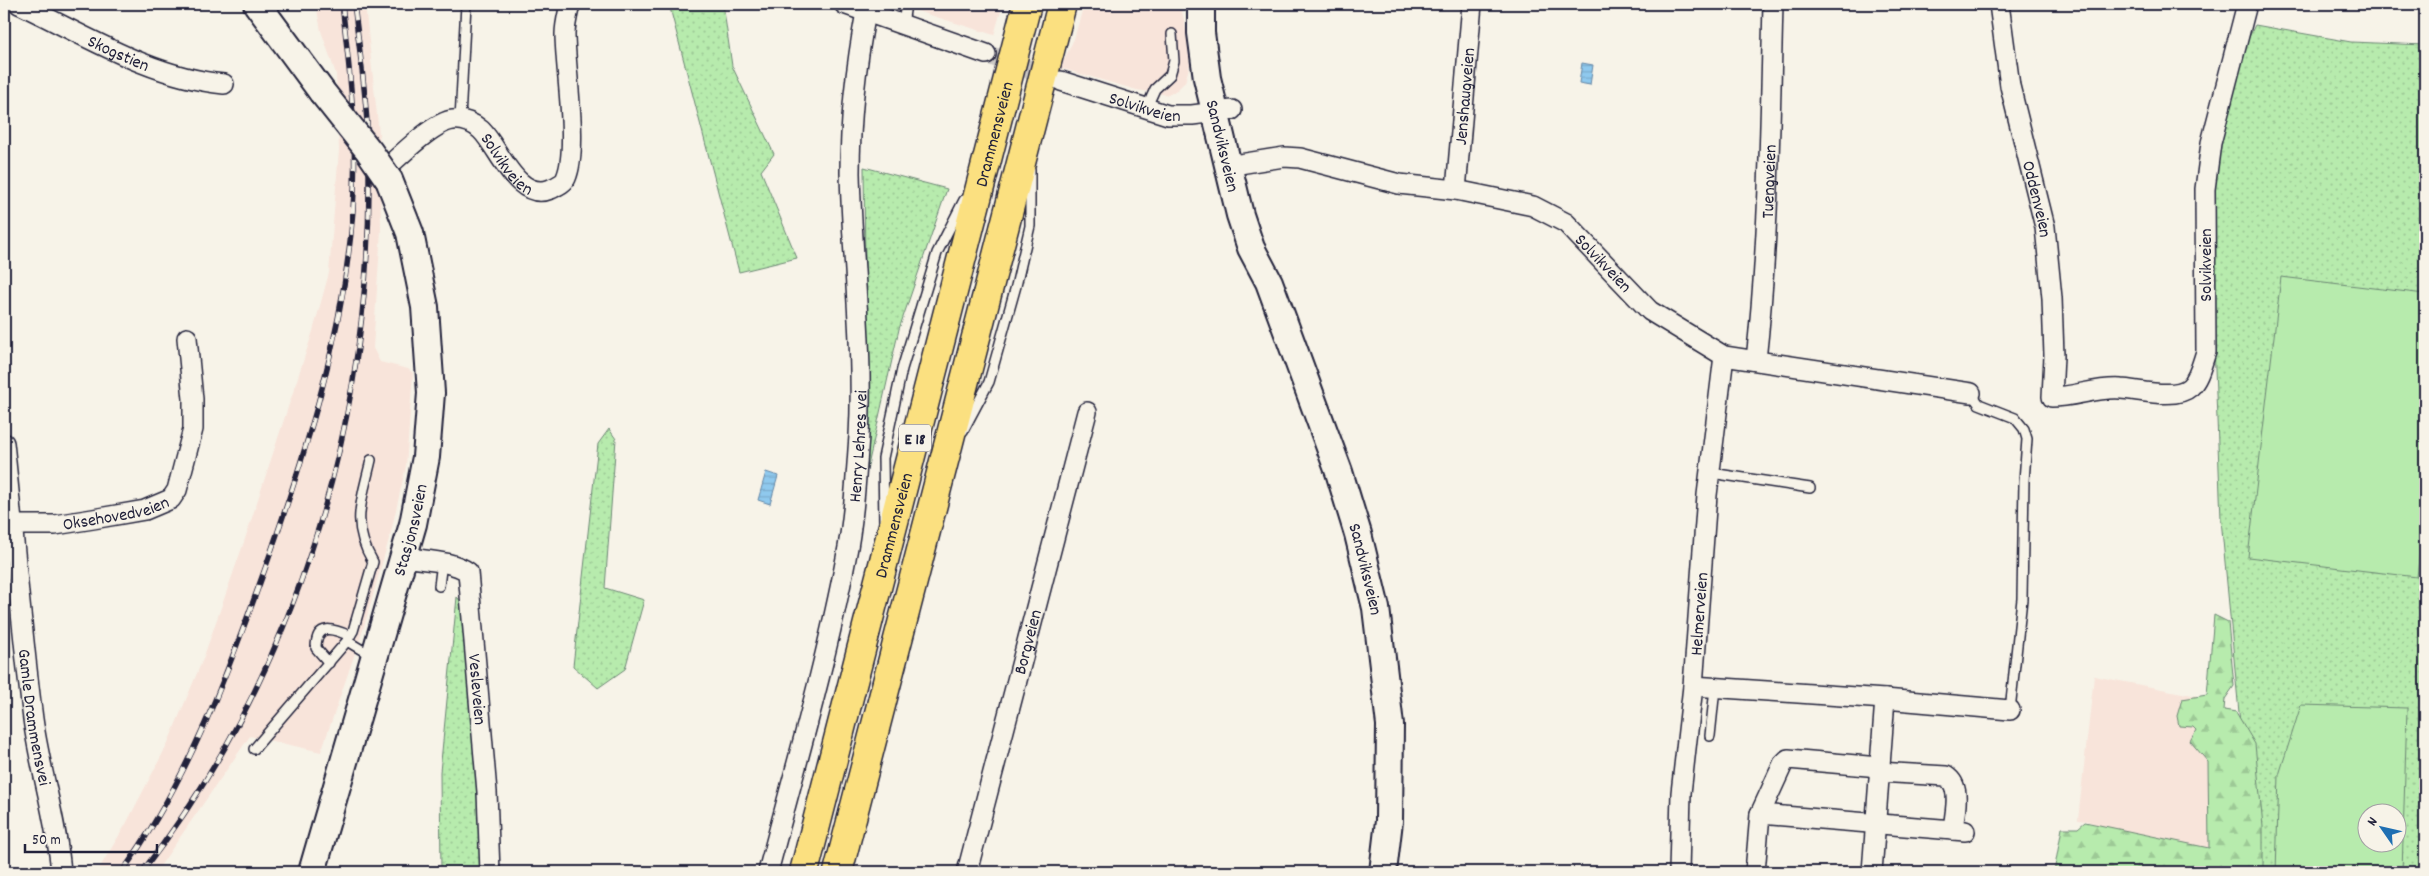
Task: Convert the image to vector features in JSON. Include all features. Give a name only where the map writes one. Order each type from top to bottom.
[{"type":"highway","name":"Drammensveien","points":[[804,872],[1027,4]]},
{"type":"highway","name":"Drammensveien","points":[[838,872],[1061,8]]},
{"type":"main road","name":"Stasjonsveien","points":[[257,4],[322,92],[387,172],[404,214],[416,256],[425,307],[430,361],[431,393],[426,457],[414,524],[312,872]]},
{"type":"main road","name":"Sandviksveien","points":[[1202,4],[1202,33],[1236,164],[1251,248],[1269,282],[1339,472],[1360,542],[1376,608],[1390,725],[1389,821],[1383,872]]},
{"type":"main road","name":"Sandviksveien","points":[[1207,4],[1215,30],[1223,111]]},
{"type":"street","name":"Skogstien","points":[[19,4],[138,61],[178,76],[224,84]]},
{"type":"street","name":"Solvikveien","points":[[387,172],[434,128],[451,120],[460,120],[471,123],[482,131],[507,169],[524,185],[538,191],[550,190],[564,182],[569,170],[571,139],[565,32],[570,4]]},
{"type":"street","points":[[844,4],[986,54]]},
{"type":"street","name":"Jenshaugveien","points":[[1456,190],[1472,4]]},
{"type":"street","name":"Tuengveien","points":[[1756,360],[1761,318],[1774,4]]},
{"type":"street","name":"Oddenveien","points":[[1999,4],[2010,86],[2045,227],[2052,298],[2054,356],[2052,397]]},
{"type":"street","name":"Solvikveien","points":[[2052,397],[2062,397],[2098,389],[2176,393],[2190,388],[2198,377],[2206,352],[2205,190],[2211,144],[2247,4]]},
{"type":"street","name":"Henry Lehres vei","points":[[768,872],[834,613],[846,556],[854,493],[859,433],[859,357],[850,172],[852,111],[857,61],[866,12]]},
{"type":"street","name":"Solvikveien","points":[[1061,81],[1168,115],[1223,111]]},
{"type":"street","name":"Solvikveien","points":[[1236,164],[1284,157],[1300,158],[1399,184],[1456,190],[1533,206],[1566,223],[1650,311],[1724,356],[1971,393]]},
{"type":"street","name":"Oksehovedveien","points":[[11,534],[145,510],[171,499],[177,490],[193,429],[193,398],[187,338]]},
{"type":"street","name":"Helmerveien","points":[[1679,872],[1681,793],[1693,686],[1705,516],[1724,356]]},
{"type":"street","name":"Borgveien","points":[[967,872],[1088,412]]},
{"type":"street","name":"Gamle Drammensvei","points":[[4,443],[11,534],[33,717],[40,764],[59,847],[61,872]]},
{"type":"street","name":"Vesleveien","points":[[404,557],[458,564],[468,572],[487,792],[490,872]]},
{"type":"street","points":[[1693,686],[1884,698],[2010,710]]},
{"type":"street","points":[[1872,872],[1884,698]]},
{"type":"street","points":[[1760,814],[1959,831],[1955,785],[1946,776],[1788,759],[1783,764],[1760,814],[1754,872],[1763,872]]},
{"type":"lane","points":[[460,120],[466,4]]},
{"type":"lane","points":[[903,24],[906,4]]},
{"type":"lane","points":[[1146,109],[1155,89],[1170,75],[1174,61],[1172,34]]},
{"type":"lane","points":[[1971,393],[1979,404],[2015,418],[2024,429],[2027,439],[2024,481],[2022,599],[2010,710]]},
{"type":"lane","points":[[254,749],[348,639],[373,562],[362,543],[358,515],[371,460]]},
{"type":"lane","points":[[1711,473],[1810,488]]},
{"type":"lane","points":[[439,586],[442,562]]},
{"type":"lane","points":[[329,663],[316,648],[316,639],[326,629],[332,629],[375,658]]},
{"type":"lane","points":[[1710,736],[1715,688]]},
{"type":"shaded area","points":[[316,4],[365,4],[380,143],[381,230],[373,348],[380,362],[408,369],[413,373],[406,466],[391,532],[363,630],[321,752],[250,736],[156,872],[97,872],[126,824],[167,745],[203,659],[244,542],[313,331],[329,273],[339,150],[336,74],[321,31]]},
{"type":"shaded area","points":[[895,4],[1003,4],[994,35]]},
{"type":"shaded area","points":[[1084,4],[1180,4],[1185,24],[1190,64],[1185,82],[1168,95],[1137,90],[1060,68],[1074,39]]},
{"type":"shaded area","points":[[2094,676],[2208,698],[2228,868],[2087,821],[2078,820]]},
{"type":"green space","points":[[669,4],[723,4],[732,66],[774,154],[761,171],[797,258],[739,272]]},
{"type":"green space","points":[[2255,25],[2351,42],[2425,45],[2425,872],[2244,872],[2245,777],[2221,519],[2211,268],[2218,140],[2244,47]]},
{"type":"green space","points":[[864,167],[947,189],[899,329],[867,470]]},
{"type":"green space","points":[[2281,277],[2425,294],[2425,507],[2417,577],[2248,557]]},
{"type":"green space","points":[[609,429],[616,439],[605,588],[644,600],[625,669],[598,688],[573,666],[598,444]]},
{"type":"green space","points":[[457,597],[473,616],[487,872],[441,872],[440,772]]},
{"type":"green space","points":[[2214,615],[2228,622],[2234,686],[2225,699],[2224,710],[2236,712],[2255,744],[2263,827],[2263,872],[2054,872],[2062,828],[2078,828],[2085,822],[2209,848],[2208,762],[2190,741],[2196,730],[2193,727],[2179,726],[2177,716],[2182,699],[2207,695]]},
{"type":"green space","points":[[2301,705],[2407,708],[2404,804],[2356,804],[2356,854],[2403,854],[2402,872],[2276,872],[2279,775]]},
{"type":"water","points":[[1582,63],[1593,65],[1590,85],[1579,83]]},
{"type":"water","points":[[766,472],[778,476],[770,504],[758,500]]},
{"type":"tunnel","points":[[986,54],[1055,79]]},
{"type":"railway","points":[[122,872],[167,800],[205,724],[252,606],[296,478],[322,390],[341,301],[353,210],[354,132],[342,4]]},
{"type":"railway","points":[[142,872],[196,795],[243,715],[282,630],[314,542],[339,453],[356,361],[366,268],[369,153],[354,4]]}]
